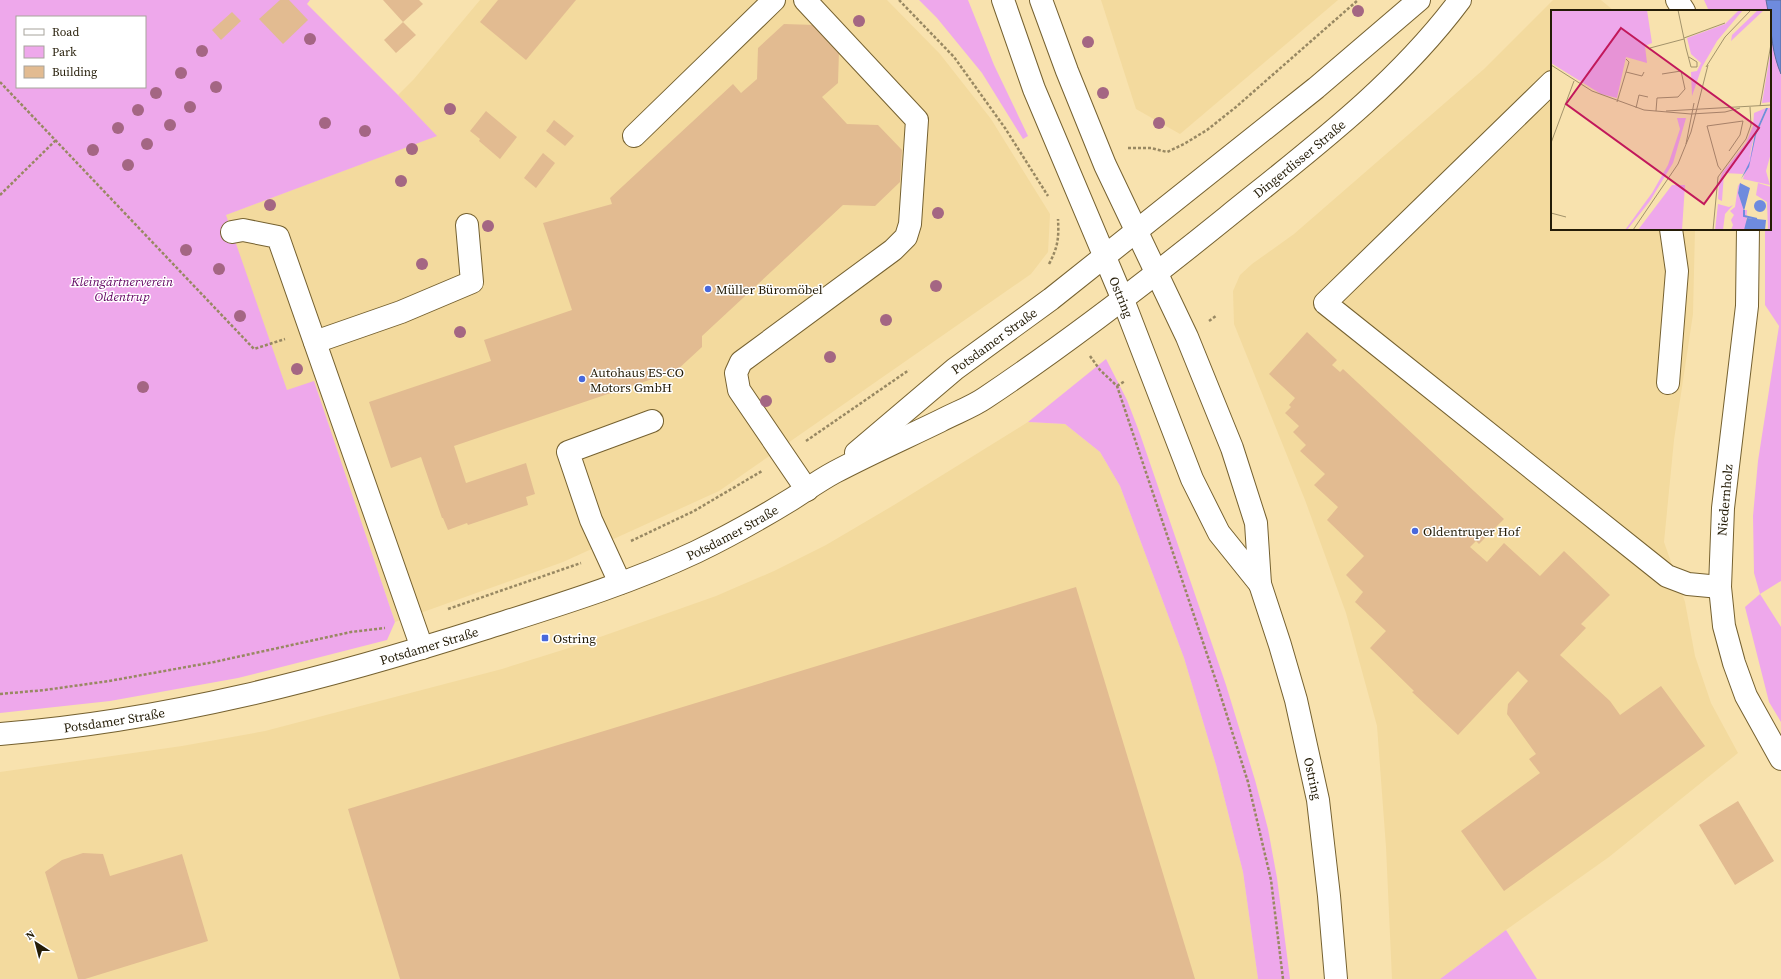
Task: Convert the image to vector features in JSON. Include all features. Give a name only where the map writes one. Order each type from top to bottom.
[{"type":"street","points":[[634,136],[774,0]]},
{"type":"street","points":[[805,0],[917,120],[910,224],[906,237],[893,250],[741,362],[736,373],[739,390],[807,490]]},
{"type":"street","name":"Ostring","points":[[1002,0],[1034,90],[1122,300],[1192,479],[1219,533],[1260,584]]},
{"type":"street","name":"Ostring","points":[[1041,0],[1067,71],[1105,165],[1187,337],[1232,448],[1256,523],[1260,584],[1296,700],[1318,800],[1329,896],[1336,979]]},
{"type":"street","points":[[1104,257],[1316,88],[1419,0]]},
{"type":"street","name":"Dingerdisser Straße","points":[[1122,300],[1345,122],[1396,75],[1442,25],[1460,0]]},
{"type":"street","points":[[1677,0],[1683,10]]},
{"type":"street","points":[[1551,83],[1325,303],[1667,576],[1688,584],[1720,587]]},
{"type":"street","points":[[314,336],[402,312],[472,282],[467,225]]},
{"type":"street","points":[[232,232],[243,230],[278,237],[314,336],[422,648]]},
{"type":"street","points":[[1668,383],[1677,271],[1671,230]]},
{"type":"street","name":"Niedernholz","points":[[1748,230],[1746,306],[1723,508],[1720,587],[1724,626],[1734,663],[1746,696],[1781,759]]},
{"type":"street","name":"Potsdamer Straße","points":[[0,734],[82,725],[215,702],[343,671],[565,603],[620,583],[693,553],[748,525],[831,474],[955,369],[1051,299],[1104,257]]},
{"type":"street","name":"Potsdamer Straße","points":[[831,474],[981,401],[1122,300]]},
{"type":"street","points":[[620,583],[591,520],[568,452],[652,421]]},
{"type":"path","points":[[899,0],[954,57],[1005,128],[1050,199]]},
{"type":"path","points":[[1128,148],[1151,148],[1166,152],[1184,144],[1207,130],[1358,0]]},
{"type":"path","points":[[0,82],[254,349],[314,336]]},
{"type":"path","points":[[0,195],[56,140]]},
{"type":"path","points":[[1046,270],[1057,248],[1059,234],[1058,217]]},
{"type":"path","points":[[0,694],[45,690],[109,681],[214,662],[351,632],[398,626],[554,574],[606,553],[694,511],[730,491],[784,457],[914,366]]},
{"type":"path","points":[[1100,370],[1117,386],[1218,684],[1248,782],[1271,880],[1283,979]]},
{"type":"shaded area","points":[[480,0],[887,0],[940,54],[991,119],[1050,214],[1048,252],[1031,274],[719,491],[563,562],[395,622],[314,382],[287,391],[225,215],[436,136],[398,95],[414,79]]},
{"type":"shaded area","points":[[1101,0],[1338,0],[1180,134],[1136,109]]},
{"type":"shaded area","points":[[1553,0],[1601,0],[1613,10],[1551,10],[1551,230],[1695,230],[1693,314],[1674,440],[1664,542],[1685,602],[1695,656],[1711,703],[1738,753],[1609,857],[1440,979],[1392,979],[1386,847],[1377,726],[1346,613],[1305,500],[1234,324],[1233,291],[1240,275],[1252,264],[1294,234],[1484,69]]},
{"type":"shaded area","points":[[1028,422],[1065,424],[1100,452],[1120,486],[1184,658],[1216,765],[1243,872],[1258,979],[0,979],[0,772],[182,746],[265,731],[502,669],[569,648],[716,596],[774,571],[826,545],[894,505]]},
{"type":"green space","name":"Kleingärtnerverein Oldentrup","points":[[0,0],[310,0],[307,4],[437,136],[226,215],[287,390],[314,381],[395,622],[387,640],[238,678],[110,701],[0,713]]},
{"type":"green space","points":[[919,0],[968,0],[994,65],[1028,136],[1023,139],[982,73],[937,18]]},
{"type":"green space","points":[[1704,0],[1766,0],[1768,10],[1709,10]]},
{"type":"green space","points":[[1771,28],[1778,66],[1781,74],[1781,581],[1760,594],[1754,573],[1753,516],[1758,461],[1779,326],[1765,305],[1765,230],[1771,230]]},
{"type":"green space","points":[[1106,359],[1127,400],[1140,434],[1226,685],[1255,780],[1268,829],[1277,878],[1290,979],[1258,979],[1243,872],[1216,765],[1184,658],[1120,486],[1100,452],[1065,424],[1028,422]]},
{"type":"green space","points":[[1760,594],[1781,627],[1781,722],[1769,702],[1745,607]]},
{"type":"green space","points":[[1506,930],[1537,979],[1440,979]]},
{"type":"water","points":[[1766,0],[1781,0],[1781,74],[1771,35],[1771,10],[1768,10]]},
{"type":"building","points":[[280,0],[289,0],[308,20],[283,44],[259,19]]},
{"type":"building","points":[[383,0],[419,0],[423,4],[403,22]]},
{"type":"building","points":[[498,0],[576,0],[526,60],[480,22]]},
{"type":"building","points":[[232,12],[241,21],[221,40],[212,30]]},
{"type":"building","points":[[403,22],[416,35],[396,53],[384,40]]},
{"type":"building","points":[[784,24],[815,25],[839,51],[838,83],[822,97],[847,124],[878,125],[902,150],[900,182],[875,206],[843,205],[702,336],[702,347],[676,371],[454,446],[466,483],[526,463],[535,494],[526,497],[528,505],[448,530],[442,518],[421,457],[391,468],[369,402],[491,361],[484,340],[572,310],[543,223],[612,204],[610,198],[733,84],[741,93],[757,79],[758,48]]},
{"type":"building","points":[[486,111],[517,137],[500,159],[470,131]]},
{"type":"building","points":[[554,120],[574,136],[565,146],[546,131]]},
{"type":"building","points":[[543,153],[555,163],[536,188],[524,178]]},
{"type":"building","name":"Oldentruper Hof","points":[[1307,332],[1337,360],[1332,365],[1340,372],[1343,369],[1504,519],[1479,544],[1476,541],[1470,547],[1487,562],[1504,543],[1540,576],[1564,551],[1610,595],[1581,624],[1586,628],[1560,655],[1610,701],[1620,715],[1661,686],[1705,746],[1504,891],[1461,831],[1540,773],[1529,759],[1536,754],[1507,714],[1508,704],[1528,681],[1518,671],[1458,735],[1412,692],[1414,691],[1370,648],[1386,631],[1355,602],[1363,592],[1346,575],[1364,556],[1327,520],[1338,507],[1314,485],[1325,474],[1300,451],[1306,445],[1293,432],[1299,426],[1285,413],[1291,407],[1289,405],[1295,398],[1269,374]]},
{"type":"building","points":[[1076,587],[1195,979],[400,979],[348,809]]},
{"type":"building","points":[[1738,801],[1774,861],[1735,885],[1699,825]]},
{"type":"building","points":[[83,853],[103,854],[110,876],[182,854],[208,941],[85,979],[78,979],[45,872],[62,860]]},
{"type":"place","name":"Müller Büromöbel","points":[[708,289]]},
{"type":"place","name":"Autohaus ES-CO Motors GmbH","points":[[582,379]]},
{"type":"place","name":"Oldentruper Hof","points":[[1415,531]]},
{"type":"place","name":"Ostring","points":[[545,638]]}]
